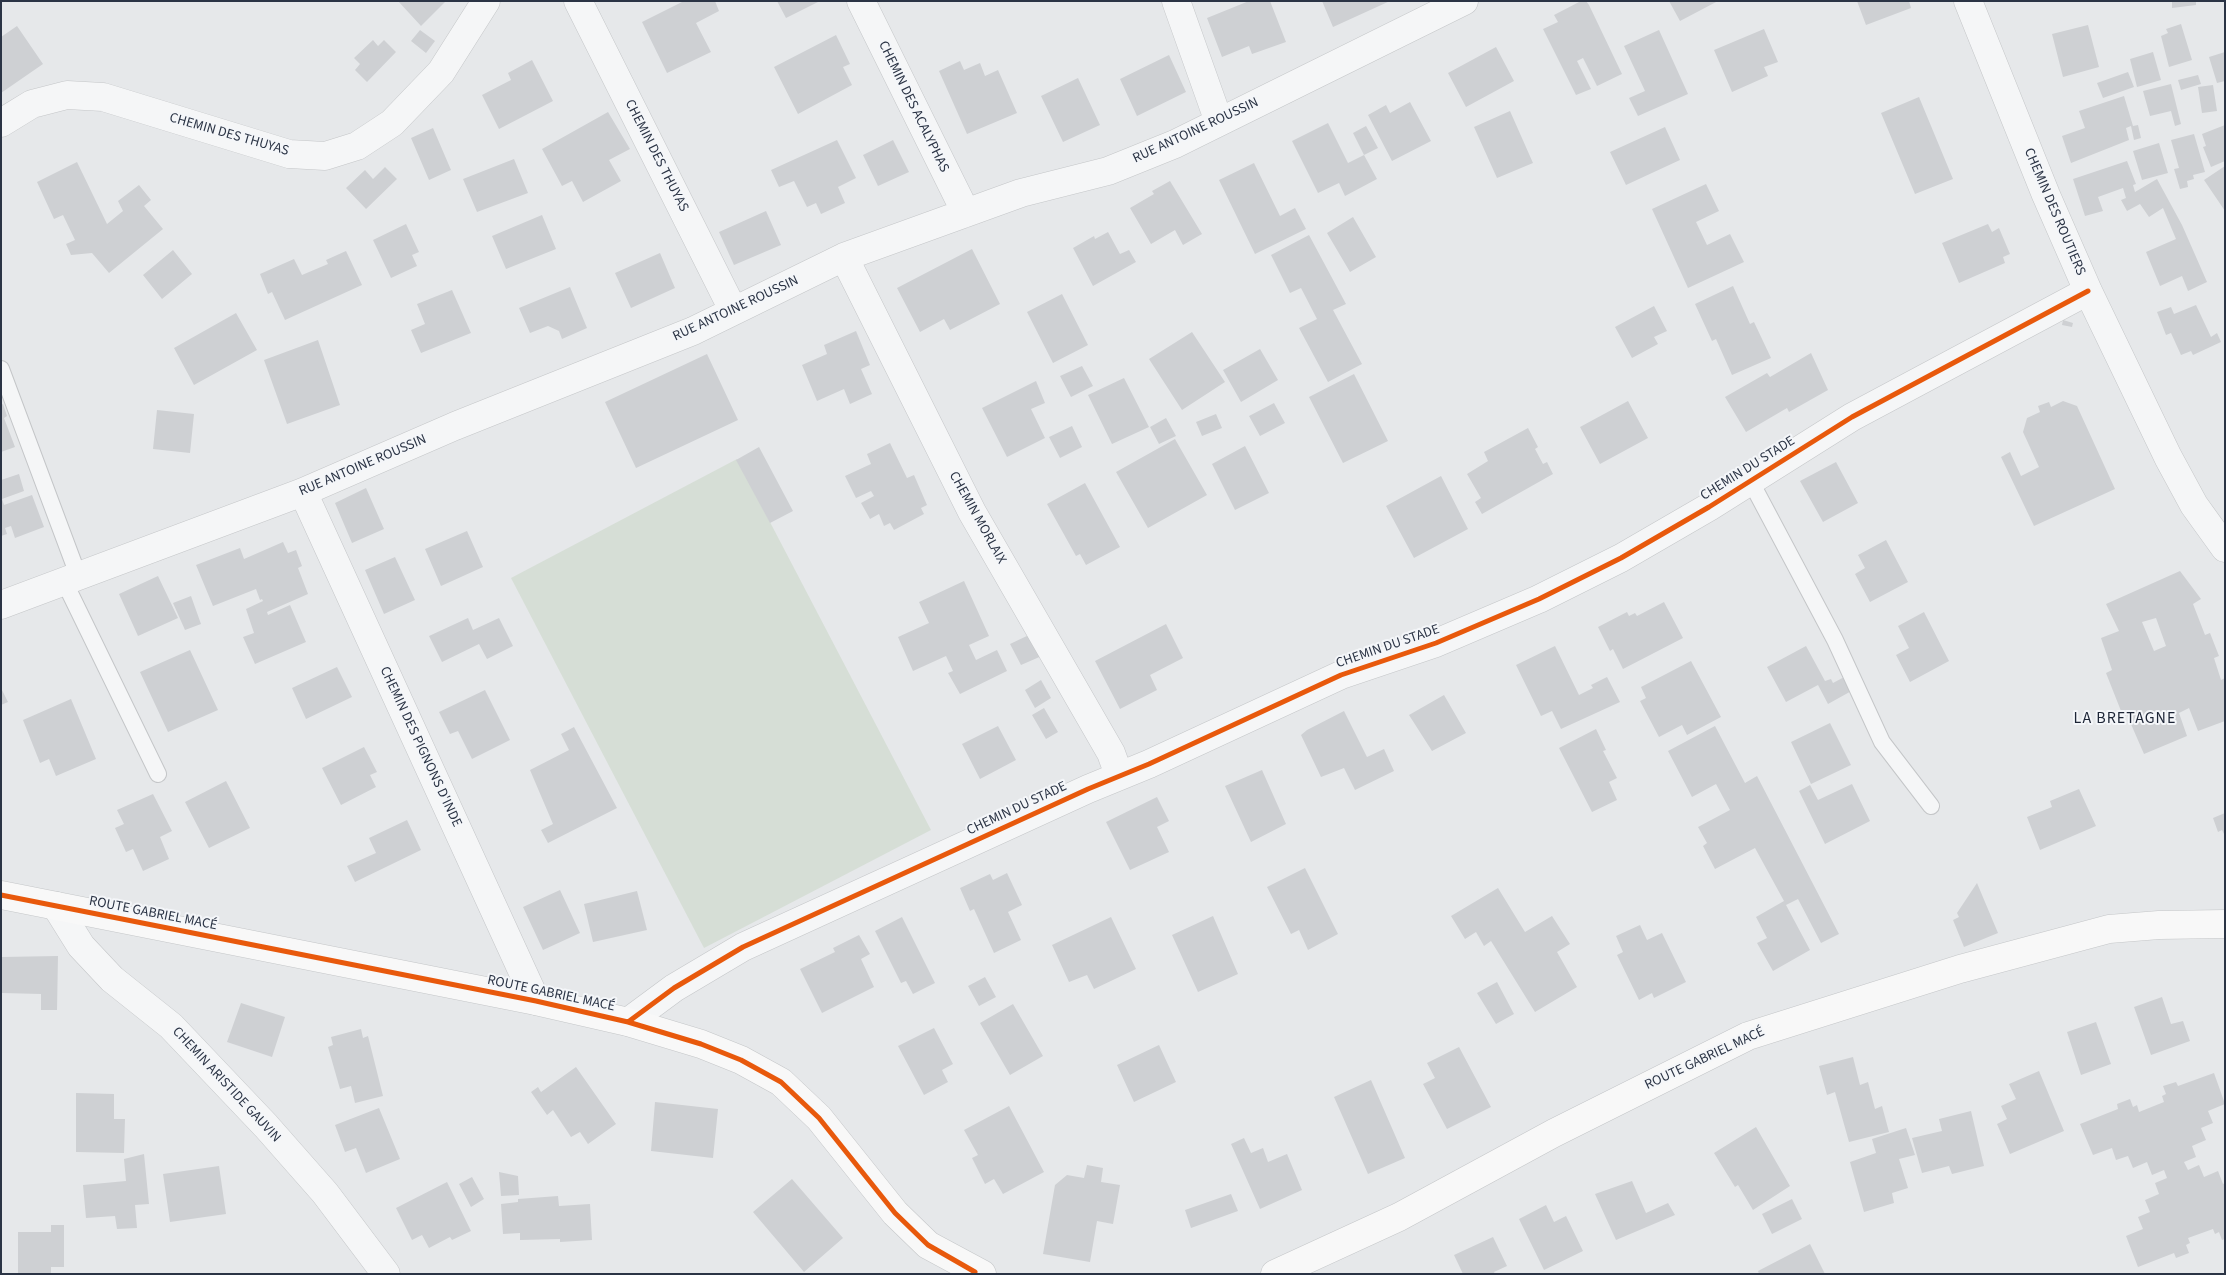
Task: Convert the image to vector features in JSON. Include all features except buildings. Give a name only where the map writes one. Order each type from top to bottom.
[{"type":"main road","name":"ROUTE GABRIEL MACÉ","points":[[1,895],[536,1001],[628,1022],[701,1044],[741,1060],[781,1082],[819,1118],[895,1213],[928,1245],[982,1274]]},
{"type":"main road","name":"ROUTE GABRIEL MACÉ","points":[[1275,1274],[1399,1217],[1554,1133],[1748,1036],[1960,969],[2109,929],[2159,925],[2225,924]]},
{"type":"street","name":"CHEMIN DES THUYAS","points":[[1,123],[32,104],[68,95],[102,97],[289,154],[325,156],[357,146],[392,123],[441,72],[486,1]]},
{"type":"street","name":"CHEMIN DES THUYAS","points":[[578,1],[733,310]]},
{"type":"street","name":"CHEMIN DES ACALYPHAS","points":[[861,1],[966,213]]},
{"type":"street","points":[[1176,1],[1219,122]]},
{"type":"street","name":"CHEMIN DES ROUTIERS","points":[[1968,1],[2046,195],[2088,291],[2168,457],[2194,505],[2225,548]]},
{"type":"street","name":"RUE ANTOINE ROUSSIN","points":[[1,605],[304,492],[455,426],[693,331],[844,257],[1021,193],[1108,171],[1175,144],[1447,5]]},
{"type":"street","name":"CHEMIN MORLAIX","points":[[844,257],[972,512],[1111,753],[1119,775]]},
{"type":"street","name":"CHEMIN DU STADE","points":[[628,1022],[674,988],[743,947],[1119,775],[1149,764],[1341,675],[1436,643],[1539,599],[1621,558],[1852,417],[2088,291]]},
{"type":"street","name":"CHEMIN DES PIGNONS D'INDE","points":[[304,492],[536,1001]]},
{"type":"street","name":"CHEMIN ARISTIDE GAUVIN","points":[[56,906],[81,946],[112,979],[171,1026],[266,1126],[325,1193],[386,1274]]},
{"type":"lane","points":[[1,369],[72,578],[158,774]]},
{"type":"lane","points":[[1750,480],[1835,640],[1882,742],[1931,806]]},
{"type":"shaded area","points":[[737,459],[931,830],[704,948],[511,578]]},
{"type":"cycle path","points":[[628,1022],[674,988],[743,947],[1088,789],[1149,764],[1341,675],[1436,643],[1539,599],[1621,558],[1709,507],[1852,417],[2088,291]]},
{"type":"cycle path","points":[[1,895],[536,1001],[628,1022],[701,1044],[741,1060],[781,1082],[819,1118],[895,1213],[928,1245],[975,1272]]},
{"type":"district","name":"LA BRETAGNE","points":[[2125,719]]}]
